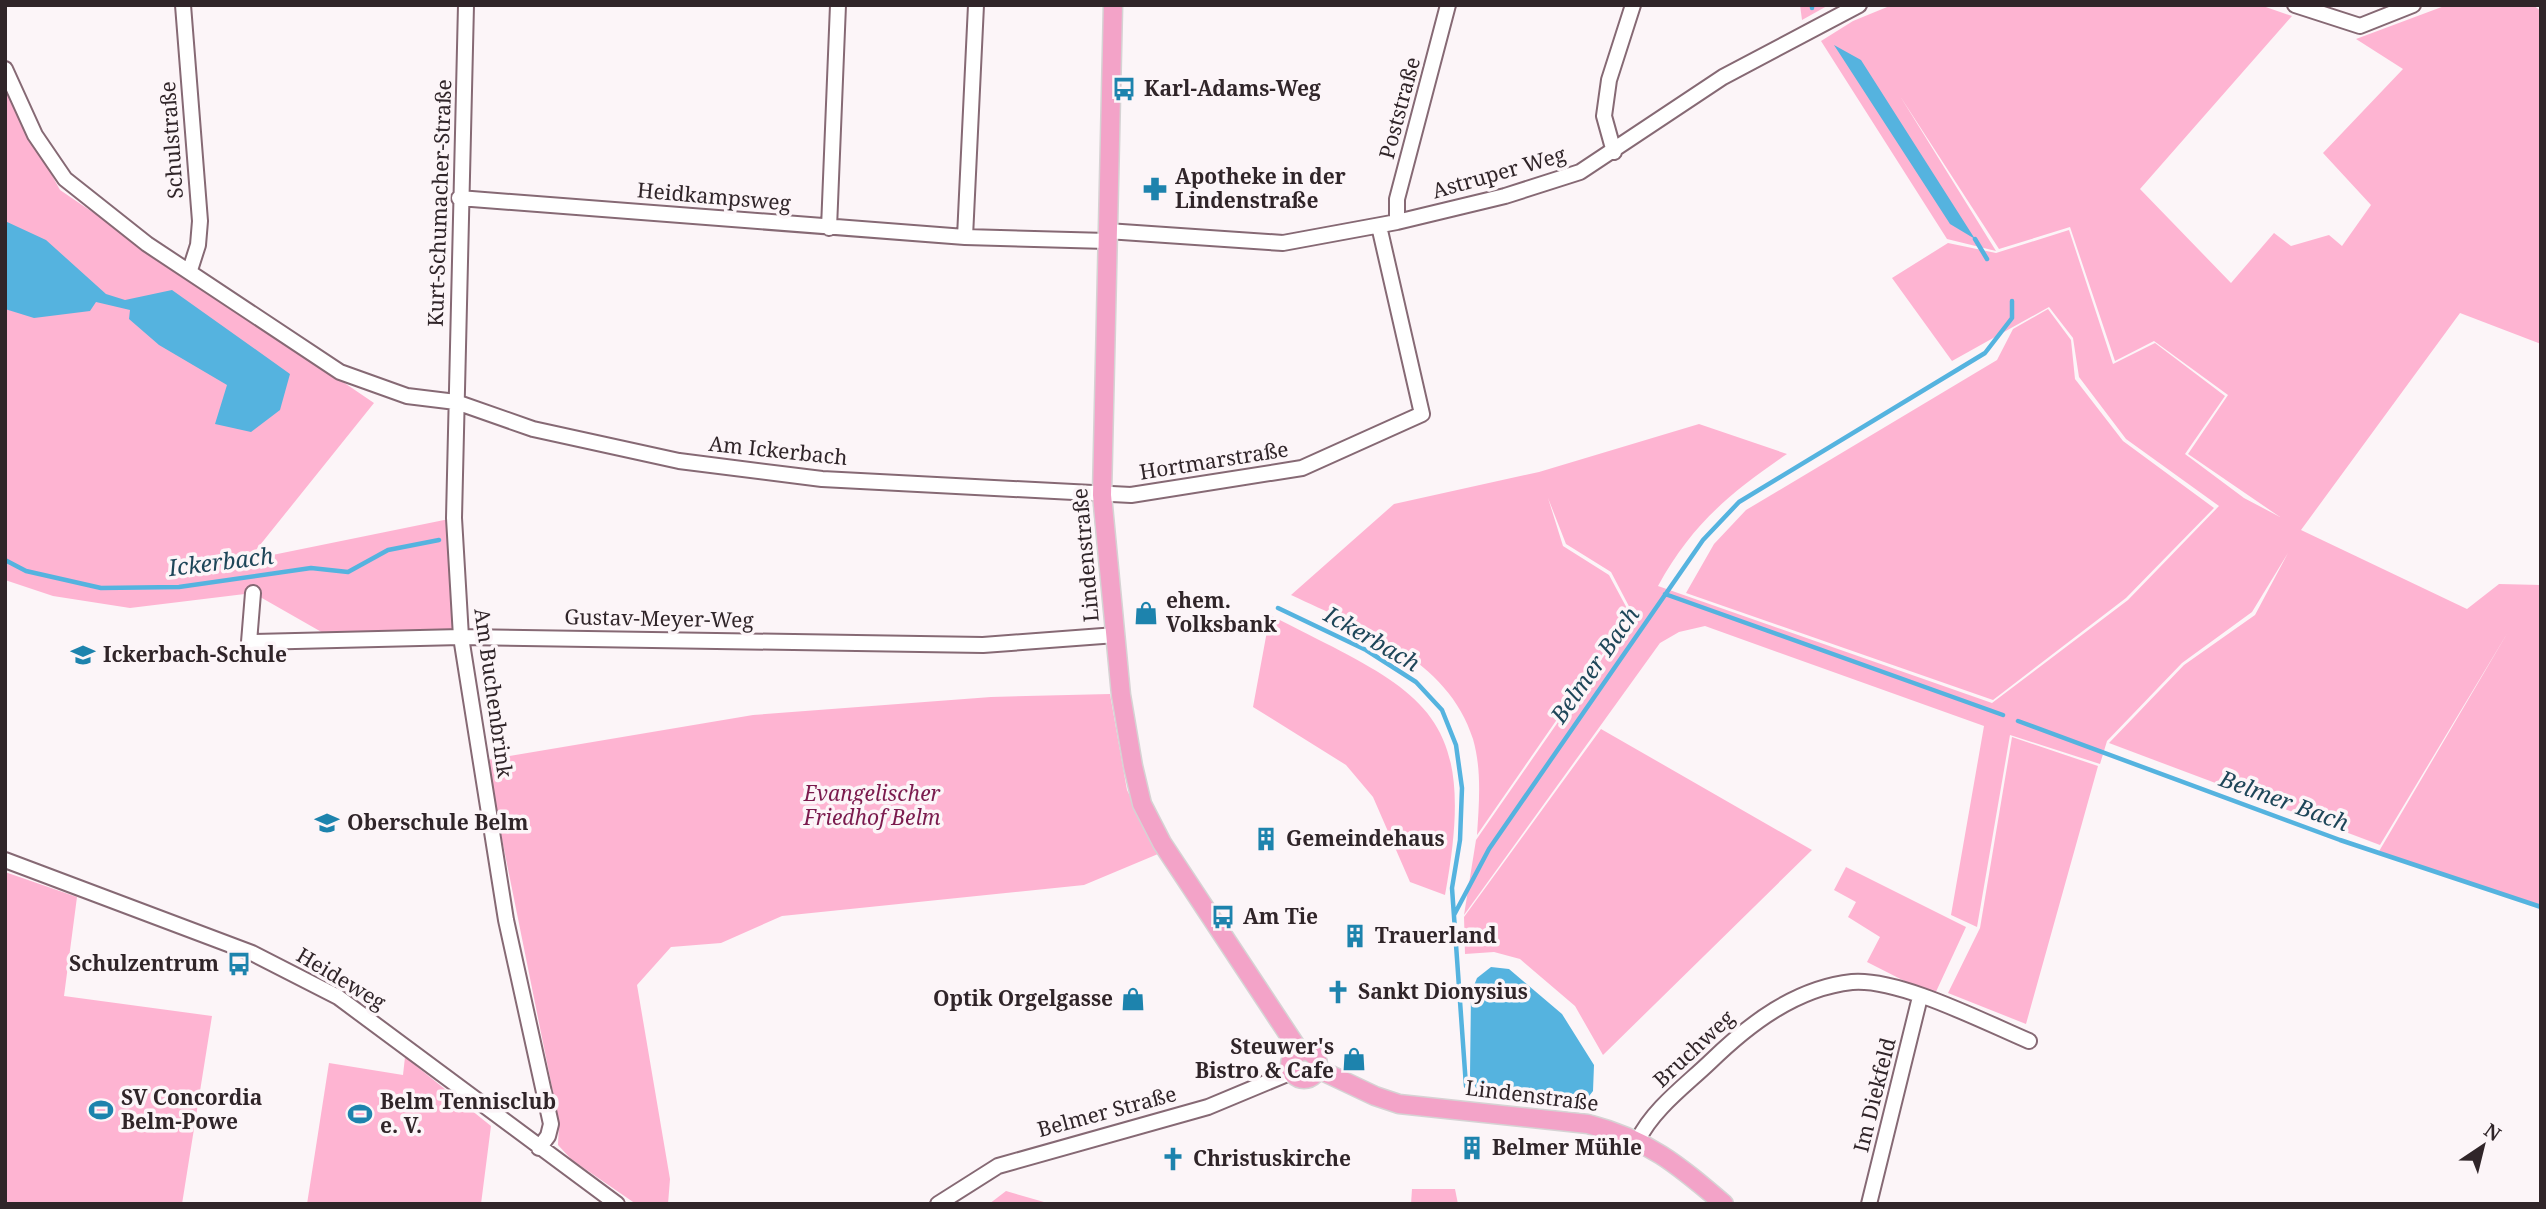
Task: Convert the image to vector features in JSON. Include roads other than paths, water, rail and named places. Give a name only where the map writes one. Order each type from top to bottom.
[{"type":"main road","name":"Lindenstraße","points":[[1113,5],[1102,495],[1121,695],[1143,804],[1162,843],[1300,1052],[1312,1054],[1318,1069],[1375,1096],[1399,1104],[1588,1124],[1638,1140],[1673,1162],[1718,1202]]},
{"type":"main road","points":[[1300,1052],[1291,1061],[1292,1072],[1299,1078],[1308,1079],[1318,1069]]},
{"type":"street","name":"Schulstraße","points":[[184,5],[200,221],[198,245],[190,270]]},
{"type":"street","name":"Kurt-Schumacher-Straße","points":[[456,402],[459,198],[466,5]]},
{"type":"street","points":[[829,228],[838,5]]},
{"type":"street","points":[[965,237],[976,5]]},
{"type":"street","name":"Poststraße","points":[[1397,222],[1397,199],[1448,5]]},
{"type":"street","points":[[1614,152],[1604,117],[1609,80],[1633,5]]},
{"type":"street","name":"Astruper Weg","points":[[965,237],[1107,236],[1283,243],[1379,226],[1506,196],[1580,172],[1614,152],[1723,76],[1859,5]]},
{"type":"street","points":[[2295,5],[2360,26],[2413,5]]},
{"type":"street","name":"Am Ickerbach","points":[[5,69],[36,135],[65,179],[147,244],[340,372],[407,396],[456,402],[533,429],[679,461],[822,479],[1102,495]]},
{"type":"street","name":"Heidkampsweg","points":[[459,198],[965,237]]},
{"type":"street","name":"Hortmarstraße","points":[[1102,495],[1161,492],[1302,468],[1422,414],[1379,226]]},
{"type":"street","name":"Am Buchenbrink","points":[[456,402],[454,518],[461,637],[506,920],[551,1124],[548,1136],[539,1148]]},
{"type":"street","name":"Gustav-Meyer-Weg","points":[[253,593],[249,642],[461,637],[983,645],[1116,635]]},
{"type":"street","name":"Heideweg","points":[[5,860],[201,932],[259,957],[332,994],[411,1049],[539,1148],[617,1204]]},
{"type":"street","name":"Bruchweg","points":[[1638,1140],[1654,1117],[1752,1023],[1808,993],[1853,982],[1881,985],[1920,997],[2029,1041]]},
{"type":"street","name":"Im Diekfeld","points":[[1869,1204],[1920,997]]},
{"type":"street","name":"Belmer Straße","points":[[939,1204],[998,1166],[1208,1107],[1292,1072]]},
{"type":"water","points":[[1834,45],[1861,60],[1975,239],[1950,224]]},
{"type":"water","points":[[5,221],[46,240],[106,294],[125,300],[172,290],[290,374],[280,410],[251,432],[215,424],[227,385],[159,345],[129,319],[130,310],[96,302],[90,311],[34,318],[5,309]]},
{"type":"water","points":[[1491,967],[1509,969],[1562,1014],[1594,1065],[1593,1091],[1579,1109],[1490,1095],[1477,1090],[1470,1076],[1471,993],[1477,978]]},
{"type":"waterway","points":[[1975,239],[1987,259]]},
{"type":"waterway","points":[[1454,915],[1489,849],[1703,540],[1739,502],[1985,353],[2012,318],[2012,301]]},
{"type":"waterway","name":"Ickerbach","points":[[5,560],[26,571],[101,588],[179,587],[311,568],[348,572],[388,550],[439,540]]},
{"type":"waterway","name":"Belmer Bach","points":[[1665,594],[2003,715]]},
{"type":"waterway","name":"Ickerbach","points":[[1278,608],[1366,650],[1416,682],[1442,710],[1456,745],[1462,788],[1460,840],[1452,888],[1466,1086]]},
{"type":"waterway","name":"Belmer Bach","points":[[2018,721],[2340,840],[2541,907]]},
{"type":"place","name":"Karl-Adams-Weg","points":[[1124,89]]},
{"type":"place","name":"Apotheke in der Lindenstraße","points":[[1155,189]]},
{"type":"place","name":"ehem. Volksbank","points":[[1146,613]]},
{"type":"place","name":"Ickerbach-Schule","points":[[83,655]]},
{"type":"place","name":"Oberschule Belm","points":[[327,823]]},
{"type":"place","name":"Gemeindehaus","points":[[1266,839]]},
{"type":"place","name":"Am Tie","points":[[1223,917]]},
{"type":"place","name":"Trauerland","points":[[1355,936]]},
{"type":"place","name":"Schulzentrum","points":[[239,964]]},
{"type":"place","name":"Sankt Dionysius","points":[[1338,992]]},
{"type":"place","name":"Optik Orgelgasse","points":[[1133,999]]},
{"type":"place","name":"Steuwer's Bistro & Cafe","points":[[1354,1059]]},
{"type":"place","name":"SV Concordia Belm-Powe","points":[[101,1110]]},
{"type":"place","name":"Belm Tennisclub e. V.","points":[[360,1114]]},
{"type":"place","name":"Belmer Mühle","points":[[1472,1148]]},
{"type":"place","name":"Christuskirche","points":[[1173,1159]]},
{"type":"park label","name":"Evangelischer Friedhof Belm","points":[[872,806]]}]
